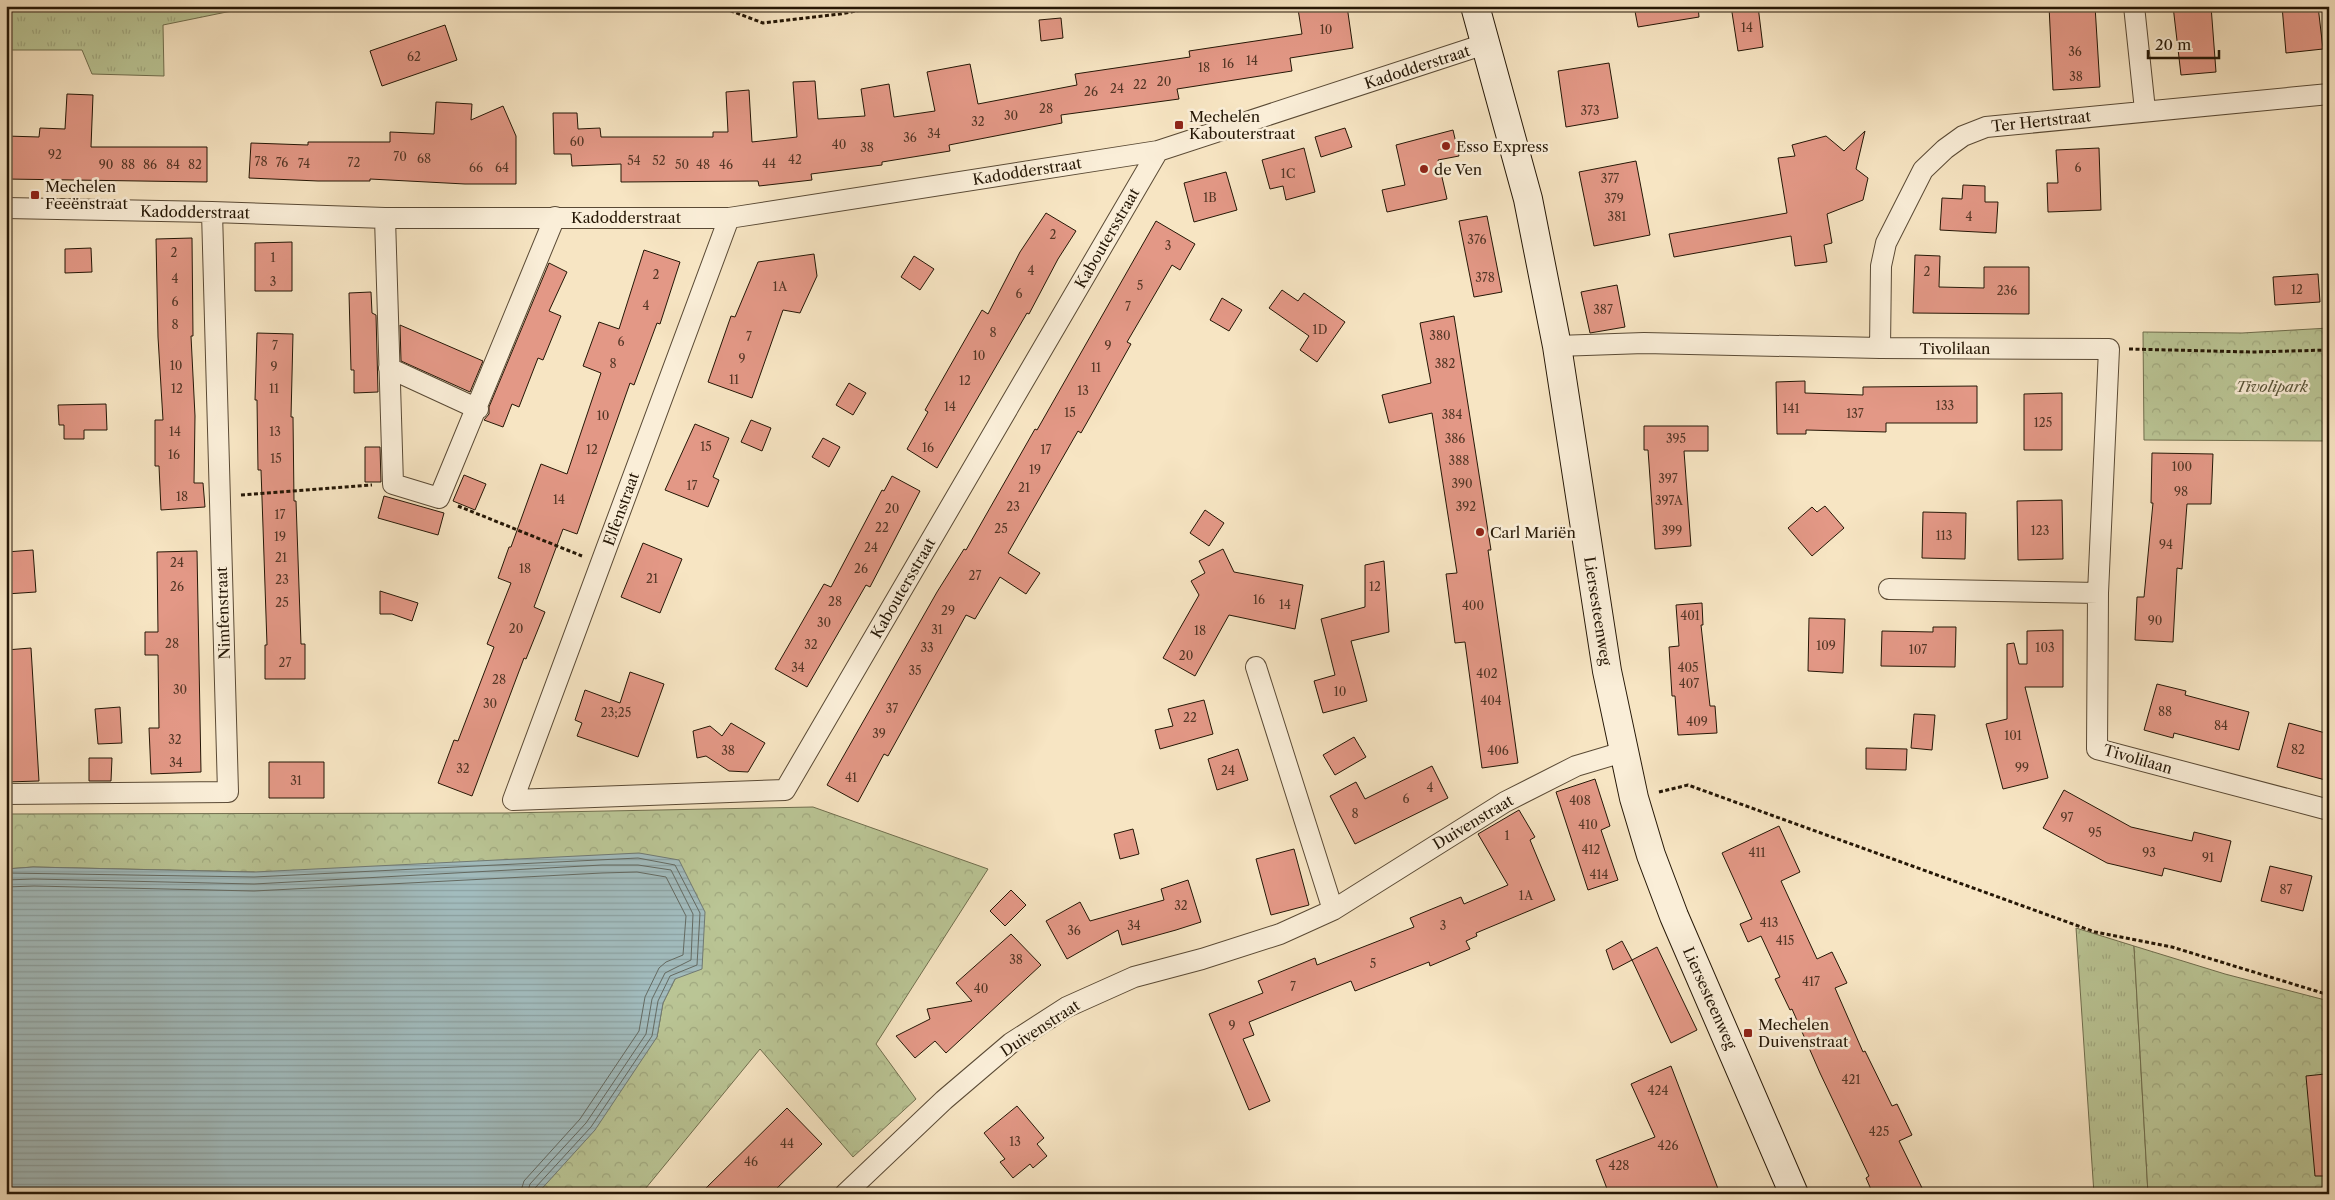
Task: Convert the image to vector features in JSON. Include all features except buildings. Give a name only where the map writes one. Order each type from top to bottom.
[{"type":"main road","name":"Liersesteenweg","points":[[1475,6],[1528,199],[1557,346],[1605,661],[1622,752],[1634,798],[1674,916],[1794,1194]]},
{"type":"street","points":[[2134,6],[2145,110]]},
{"type":"street","name":"Kadodderstraat","points":[[6,208],[385,218],[729,218],[1158,151],[1485,44]]},
{"type":"street","name":"Ter Hertstraat","points":[[1880,348],[1881,266],[1886,243],[1923,170],[1945,149],[1963,136],[1986,127],[2145,110],[2329,94]]},
{"type":"street","name":"Kaboutersstraat","points":[[513,800],[785,790],[1158,151]]},
{"type":"street","name":"Nimfenstraat","points":[[6,794],[228,792],[212,212]]},
{"type":"street","name":"Kadodderstraat","points":[[439,498],[478,409],[555,217]]},
{"type":"street","points":[[385,218],[393,484],[439,498]]},
{"type":"street","name":"Elfenstraat","points":[[513,800],[729,218]]},
{"type":"street","name":"Tivolilaan","points":[[1557,346],[1644,343],[1880,348],[2108,349],[2098,593],[2097,749],[2329,810]]},
{"type":"street","points":[[389,368],[478,409]]},
{"type":"street","points":[[1889,589],[2098,593]]},
{"type":"street","points":[[1256,666],[1333,910]]},
{"type":"street","name":"Duivenstraat","points":[[845,1194],[944,1100],[996,1056],[1067,1007],[1134,978],[1280,934],[1333,910],[1505,802],[1576,766],[1622,752]]},
{"type":"path","points":[[718,6],[763,23],[840,14],[883,6]]},
{"type":"path","points":[[2108,349],[2252,352],[2329,350]]},
{"type":"path","points":[[220,496],[393,484]]},
{"type":"path","points":[[439,498],[601,564]]},
{"type":"path","points":[[1634,798],[1688,785],[2095,932],[2172,947],[2329,994]]},
{"type":"green space","points":[[6,6],[256,6],[163,25],[164,76],[92,74],[82,50],[6,50]]},
{"type":"green space","name":"Tivolipark","points":[[2329,328],[2329,441],[2144,440],[2143,332],[2242,333]]},
{"type":"green space","points":[[813,807],[988,869],[876,1044],[916,1099],[853,1157],[760,1049],[641,1194],[537,1194],[657,1037],[663,1003],[675,979],[254,872],[33,867],[6,869],[6,814],[505,813]]},
{"type":"green space","points":[[2076,928],[2134,946],[2148,1194],[2094,1194]]},
{"type":"green space","points":[[2134,946],[2225,974],[2329,1001],[2329,1194],[2148,1194]]},
{"type":"water","points":[[639,853],[679,860],[705,912],[702,969],[675,979],[663,1003],[657,1037],[595,1130],[537,1194],[6,1194],[6,869],[33,867],[254,872]]},
{"type":"place","name":"Mechelen Kabouterstraat","points":[[1179,125]]},
{"type":"place","name":"Esso Express","points":[[1446,146]]},
{"type":"place","name":"de Ven","points":[[1424,169]]},
{"type":"place","name":"Mechelen Feeënstraat","points":[[35,195]]},
{"type":"place","name":"Carl Mariën","points":[[1480,532]]},
{"type":"place","name":"Mechelen Duivenstraat","points":[[1748,1033]]}]
